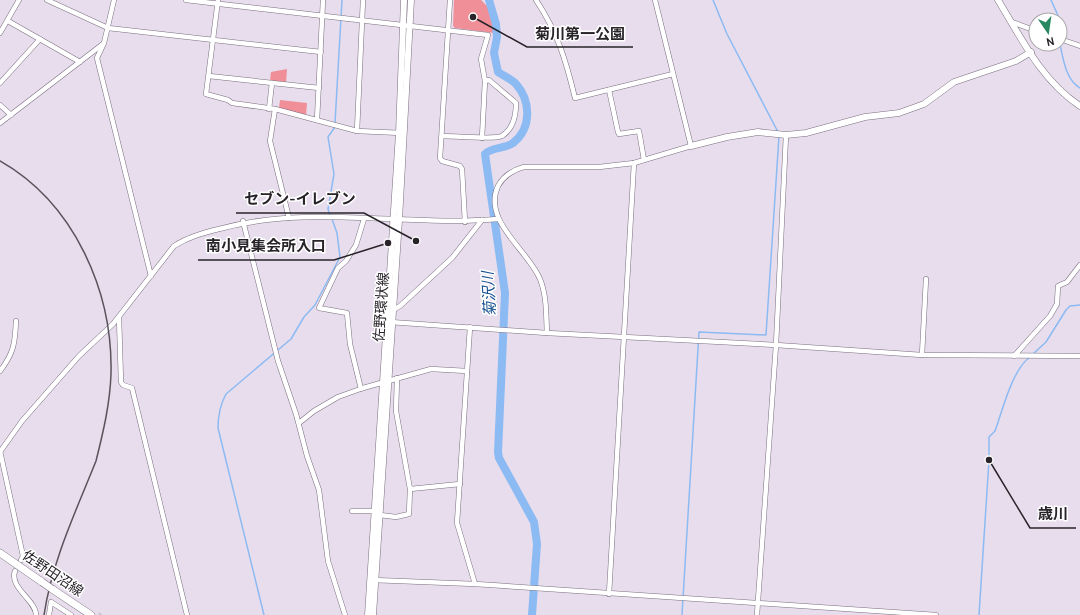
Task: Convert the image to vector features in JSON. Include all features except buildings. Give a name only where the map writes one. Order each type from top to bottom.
[{"type":"main road","name":"佐野環状線","points":[[373,615],[373,580],[385,382],[389,322],[393,309],[406,25],[404,0]]},
{"type":"main road","name":"佐野環状線","points":[[406,25],[411,0]]},
{"type":"main road","points":[[998,0],[1028,47]]},
{"type":"main road","points":[[691,146],[727,137],[758,132],[786,135],[812,132],[865,117],[899,113],[910,110],[924,104],[954,82],[1016,61],[1031,52],[1056,86],[1080,106]]},
{"type":"main road","name":"佐野環状線","points":[[389,322],[387,312],[396,220]]},
{"type":"main road","name":"佐野田沼線","points":[[0,553],[91,615]]},
{"type":"main road","name":"佐野環状線","points":[[368,615],[373,580]]},
{"type":"street","points":[[0,33],[19,0]]},
{"type":"street","points":[[47,0],[108,28],[321,52]]},
{"type":"street","points":[[114,0],[104,43],[97,58],[151,276]]},
{"type":"street","points":[[186,0],[218,2],[488,35],[481,59],[485,81],[482,138]]},
{"type":"street","points":[[317,120],[323,0]]},
{"type":"street","points":[[357,130],[363,0]]},
{"type":"street","points":[[450,0],[440,160],[460,166],[462,169],[465,222]]},
{"type":"street","points":[[536,0],[550,21],[566,61],[575,98],[672,74]]},
{"type":"street","points":[[547,333],[545,300],[540,279],[498,219],[495,203],[498,187],[506,175],[515,169],[524,166],[599,167],[634,163],[691,146],[672,74],[655,0]]},
{"type":"street","points":[[218,2],[206,94],[228,100],[232,103],[275,109],[357,130],[401,133]]},
{"type":"street","points":[[8,21],[80,62]]},
{"type":"street","points":[[1012,22],[1028,28]]},
{"type":"street","points":[[0,83],[40,39]]},
{"type":"street","points":[[1068,42],[1080,46]]},
{"type":"street","points":[[0,123],[104,43]]},
{"type":"street","points":[[209,76],[318,88]]},
{"type":"street","points":[[442,136],[482,138],[501,137],[509,129],[516,114],[516,103],[495,84],[489,80],[485,81]]},
{"type":"street","points":[[269,109],[272,83]]},
{"type":"street","points":[[609,90],[618,132],[619,134],[639,131],[644,160]]},
{"type":"street","points":[[0,105],[11,115]]},
{"type":"street","points":[[275,109],[270,141],[289,218]]},
{"type":"street","points":[[757,615],[776,345],[786,135]]},
{"type":"street","points":[[609,594],[634,163]]},
{"type":"street","points":[[21,560],[23,556],[0,452],[22,421],[79,356],[119,316],[174,246],[181,241],[194,236],[244,222],[289,218],[332,216],[364,219],[465,222],[498,219]]},
{"type":"street","points":[[362,389],[350,344],[347,313],[319,308],[338,268],[346,261],[356,245],[364,219]]},
{"type":"street","points":[[379,338],[375,322],[387,312],[400,306],[448,262],[482,220]]},
{"type":"street","points":[[244,222],[278,361],[299,423],[307,456],[319,490],[328,561],[345,615]]},
{"type":"street","points":[[1014,356],[1050,316],[1057,304],[1058,286],[1067,282],[1080,265]]},
{"type":"street","points":[[922,354],[926,279]]},
{"type":"street","points":[[119,316],[121,382],[123,385],[132,388],[187,615]]},
{"type":"street","points":[[0,371],[7,362],[15,345],[16,321]]},
{"type":"street","points":[[389,322],[547,333],[922,354],[1080,356]]},
{"type":"street","points":[[470,327],[457,523],[475,584]]},
{"type":"street","points":[[299,423],[314,411],[338,397],[397,378],[431,369],[467,371]]},
{"type":"street","points":[[352,511],[377,513],[396,517],[409,514],[410,489],[396,411],[397,378]]},
{"type":"street","points":[[410,489],[460,484]]},
{"type":"street","points":[[15,571],[16,580],[25,597],[35,608],[36,615]]},
{"type":"street","points":[[373,580],[475,584],[936,615]]},
{"type":"street","points":[[49,615],[51,602],[71,615]]},
{"type":"shaded area","points":[[454,0],[481,0],[491,11],[494,22],[494,33],[455,28],[453,26]]},
{"type":"shaded area","points":[[287,69],[286,83],[270,81],[271,72]]},
{"type":"shaded area","points":[[280,100],[307,103],[306,116],[279,108]]},
{"type":"waterway","points":[[335,123],[342,0]]},
{"type":"waterway","name":"菊沢川","points":[[489,0],[496,24],[497,37],[494,53],[498,72],[516,84],[525,98],[527,106],[524,130],[519,137],[510,145],[491,150],[485,154],[505,293],[498,452],[499,458],[534,522],[537,544],[532,615]]},
{"type":"waterway","points":[[713,0],[727,34],[778,132]]},
{"type":"waterway","points":[[1051,0],[1056,12]]},
{"type":"waterway","points":[[1062,52],[1068,75],[1080,88]]},
{"type":"waterway","points":[[330,216],[328,209],[334,174],[328,137],[335,127]]},
{"type":"waterway","points":[[682,615],[699,332],[766,335],[779,136]]},
{"type":"waterway","points":[[264,615],[218,428],[219,414],[226,394],[291,339],[304,317],[315,305],[340,257],[337,233],[332,219]]},
{"type":"waterway","points":[[1033,354],[1046,342],[1066,310],[1070,306],[1080,305]]},
{"type":"waterway","points":[[979,615],[989,460],[989,437],[995,431],[1013,380],[1018,371],[1030,357]]},
{"type":"railway","points":[[0,161],[26,179],[49,200],[68,225],[84,252],[96,281],[105,312],[110,343],[111,374],[109,396],[99,450],[59,556],[44,615]]},
{"type":"place","name":"菊川第一公園","points":[[473,17]]},
{"type":"place","name":"セブン-イレブン","points":[[416,241]]},
{"type":"place","name":"南小見集会所入口","points":[[388,243]]},
{"type":"place","name":"歳川","points":[[989,460]]}]
